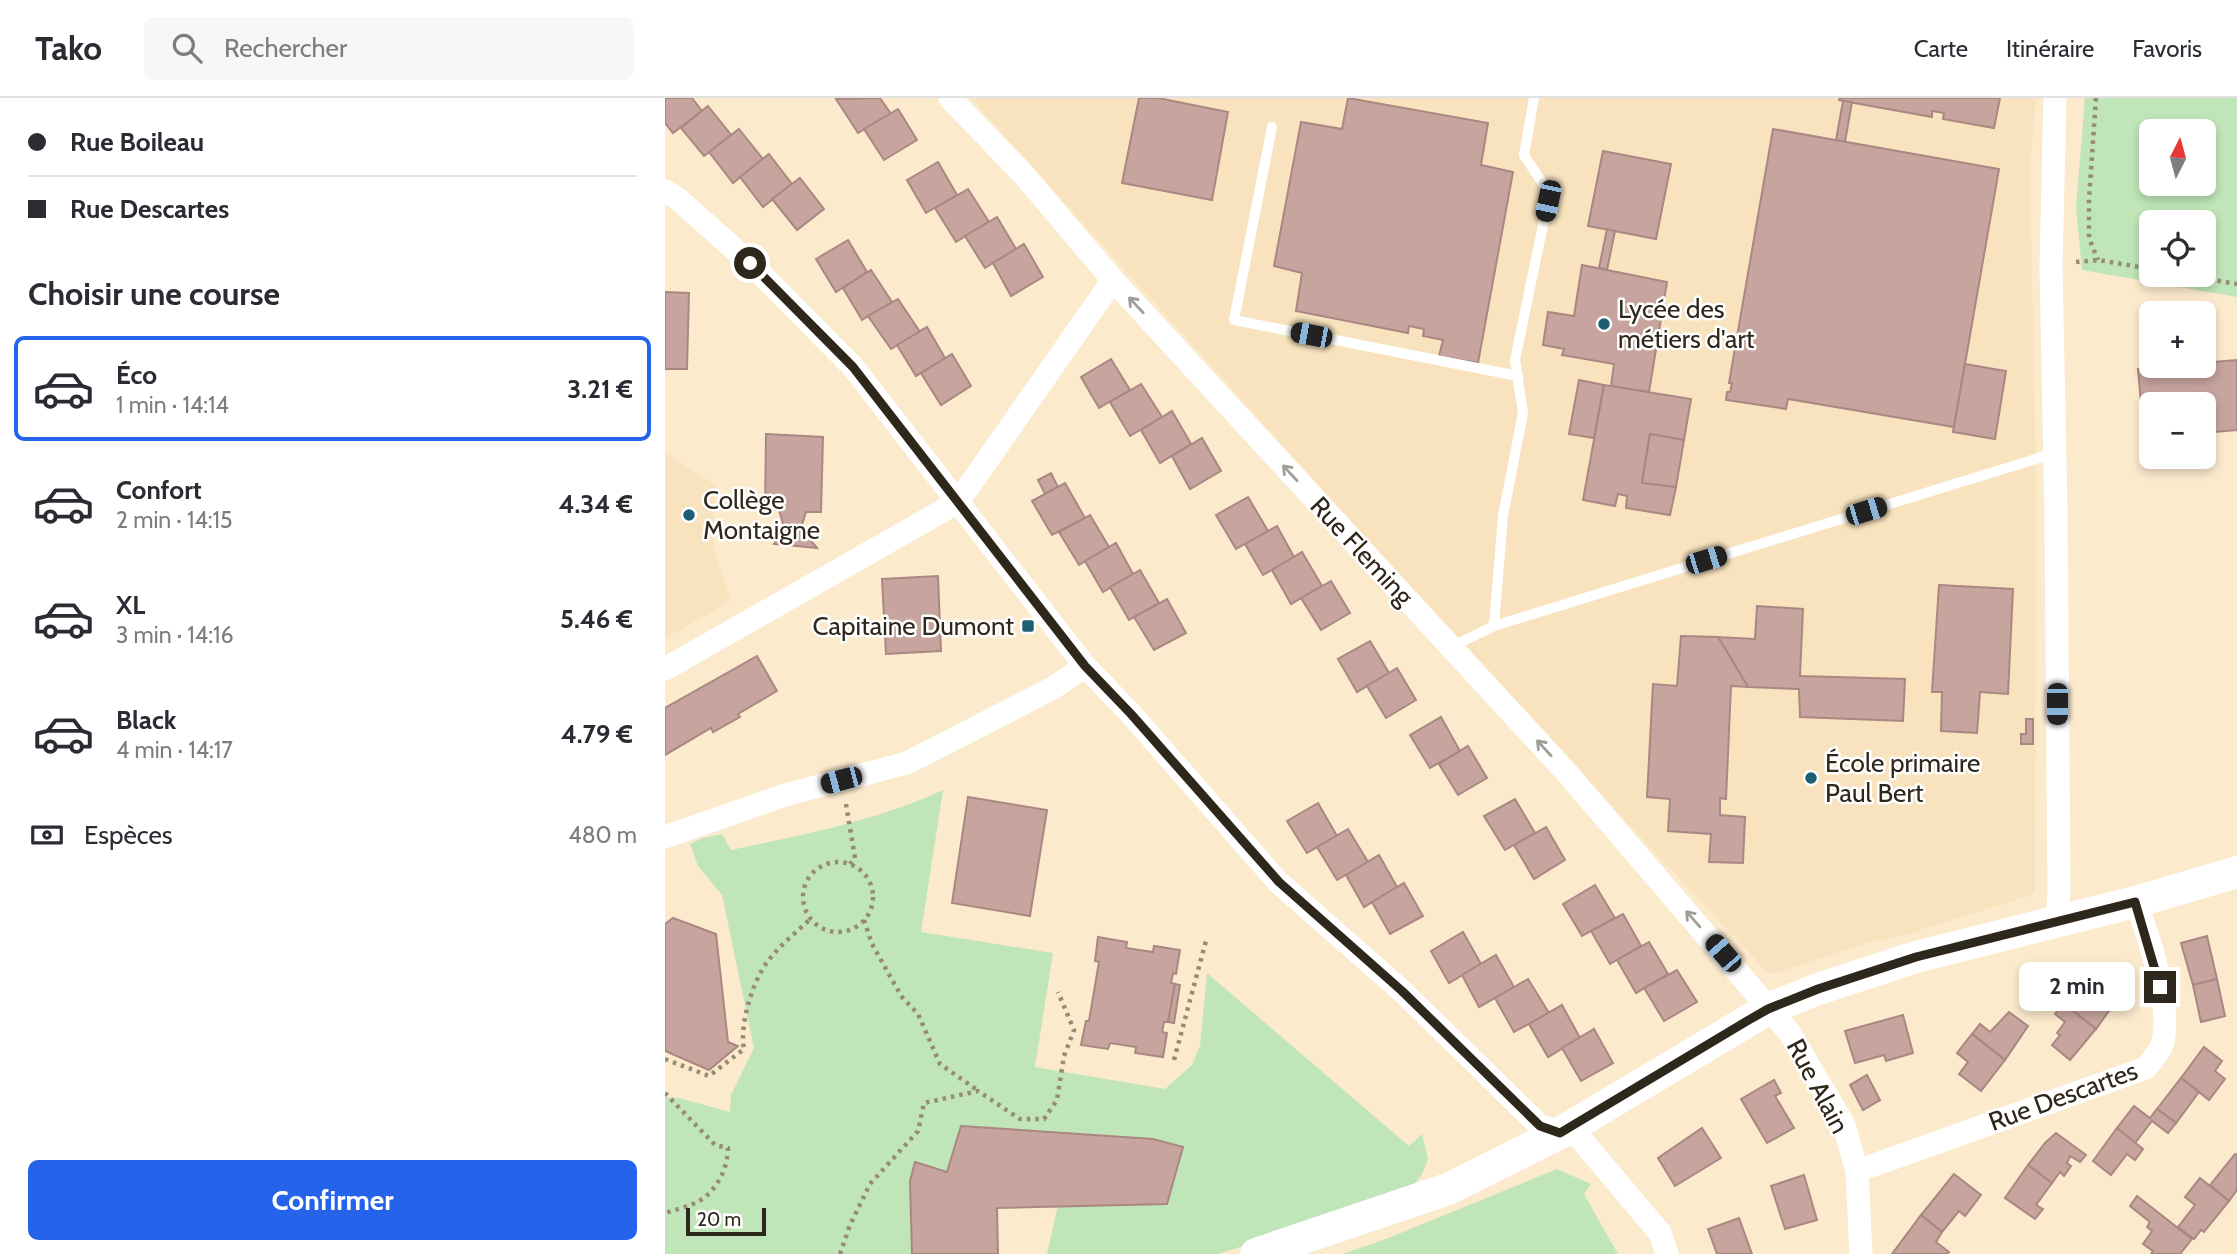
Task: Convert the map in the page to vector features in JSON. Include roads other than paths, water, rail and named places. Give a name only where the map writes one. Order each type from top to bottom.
[{"type":"street","name":"Rue Fleming","points":[[950,98],[1030,182],[1113,280],[1567,773],[1768,1009]]},
{"type":"street","points":[[2055,98],[2051,265],[2055,453],[2057,906],[2069,918]]},
{"type":"street","points":[[665,191],[678,199],[750,263],[853,367],[1085,666],[1131,714],[1279,882],[1402,991],[1540,1126],[1579,1137],[1660,1234],[1667,1254]]},
{"type":"street","points":[[665,669],[958,502],[1113,280]]},
{"type":"street","points":[[665,836],[785,795],[907,763],[1053,688],[1085,666]]},
{"type":"street","points":[[1256,1254],[1448,1189],[1560,1133],[1768,1009],[1846,978],[1916,957],[2135,902],[2237,872]]},
{"type":"street","name":"Rue Descartes","points":[[1857,1171],[2146,1068],[2161,1046],[2164,1006],[2135,902]]},
{"type":"street","name":"Rue Alain","points":[[1768,1009],[1789,1032],[1844,1125],[1857,1171],[1861,1254]]},
{"type":"lane","points":[[1494,626],[1503,516],[1523,413],[1515,360],[1548,201],[1543,184],[1524,155],[1534,98]]},
{"type":"lane","points":[[1272,127],[1234,320],[1518,376]]},
{"type":"lane","points":[[1451,647],[1494,626],[2055,453]]},
{"type":"place","name":"Lycée des métiers d'art","points":[[1604,324]]},
{"type":"place","name":"Collège Montaigne","points":[[689,515]]},
{"type":"place","name":"Capitaine Dumont","points":[[1028,626]]},
{"type":"place","name":"École primaire Paul Bert","points":[[1811,778]]}]
